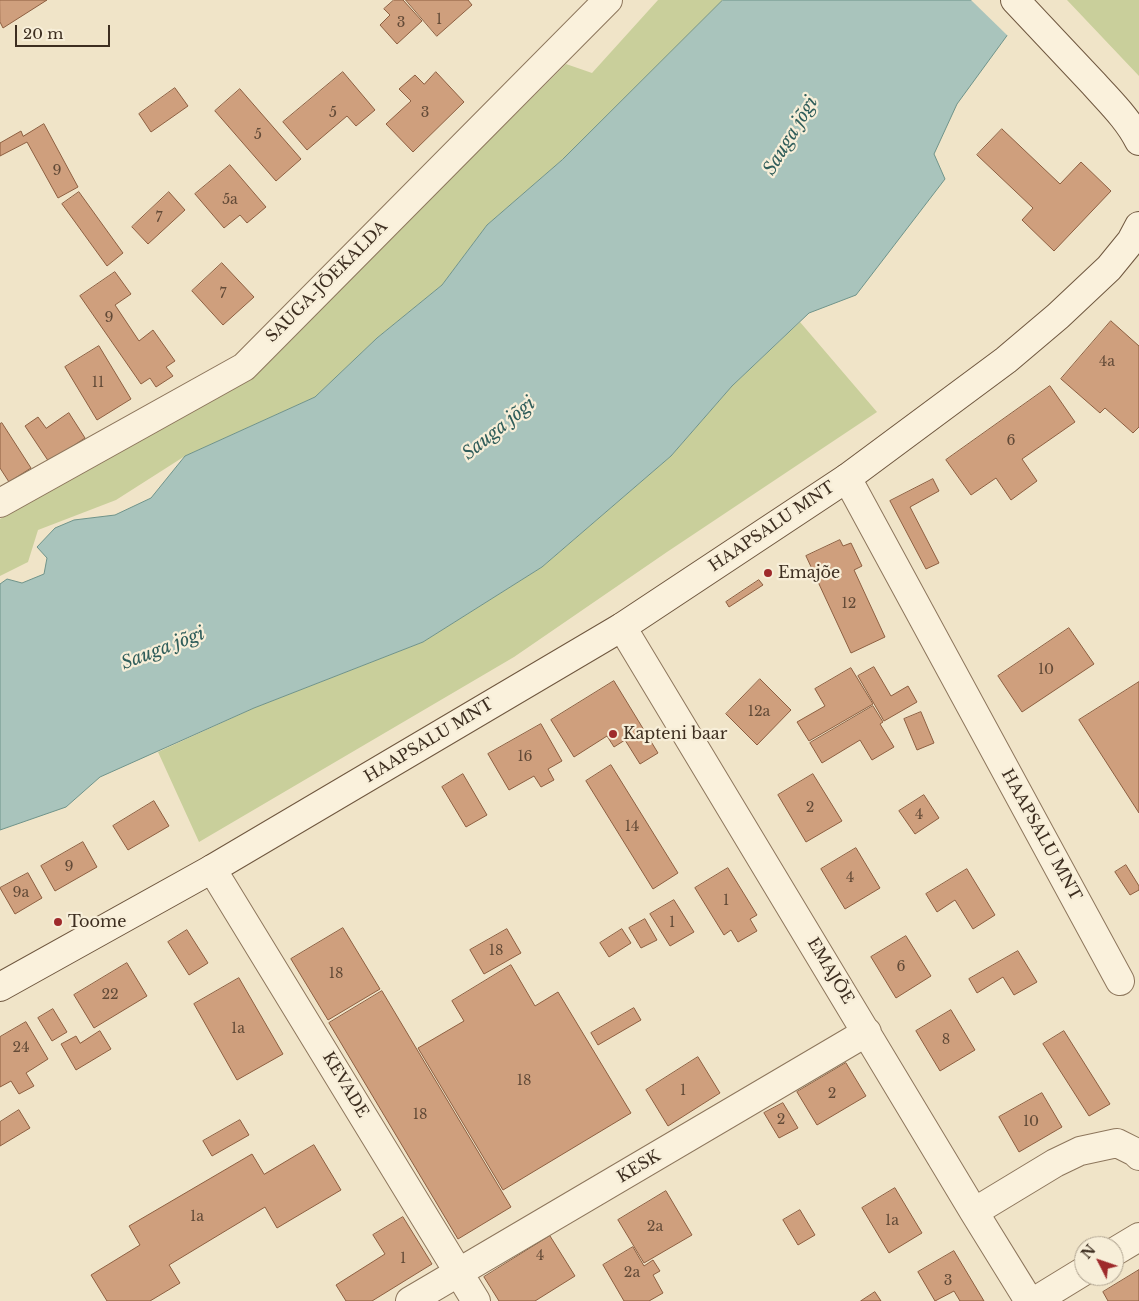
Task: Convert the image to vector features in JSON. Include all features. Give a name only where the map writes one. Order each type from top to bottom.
[{"type":"street","name":"SAUGA-JÕEKALDA","points":[[0,503],[244,367],[608,0]]},
{"type":"street","points":[[1014,0],[1052,38],[1117,110],[1132,128],[1139,141]]},
{"type":"street","name":"HAAPSALU MNT","points":[[0,987],[212,869],[622,626],[847,478],[1006,360],[1058,316],[1109,268],[1131,241],[1139,226]]},
{"type":"street","name":"HAAPSALU MNT","points":[[847,478],[1120,981]]},
{"type":"street","name":"EMAJÕE","points":[[622,626],[1029,1301]]},
{"type":"street","name":"KEVADE","points":[[212,869],[476,1301]]},
{"type":"street","name":"KESK","points":[[410,1301],[867,1032]]},
{"type":"street","points":[[974,1212],[1055,1163],[1080,1151],[1117,1143],[1139,1156]]},
{"type":"street","points":[[1124,1246],[1139,1237]]},
{"type":"street","points":[[1035,1301],[1074,1277]]},
{"type":"green space","points":[[658,0],[723,0],[562,160],[487,225],[442,285],[377,338],[315,397],[185,456],[116,500],[38,530],[28,562],[0,576],[0,519],[233,389],[264,364],[566,64],[592,73]]},
{"type":"green space","points":[[1067,0],[1139,0],[1139,76]]},
{"type":"green space","points":[[800,322],[877,412],[514,657],[199,842],[158,752],[254,708],[423,642],[542,567],[671,456],[732,386]]},
{"type":"water","name":"Sauga jõgi","points":[[723,0],[1033,0],[957,104],[934,154],[945,179],[856,295],[809,313],[732,386],[671,456],[542,567],[423,642],[254,708],[100,777],[66,807],[0,830],[0,584],[7,579],[22,583],[44,574],[47,558],[37,547],[55,528],[74,520],[115,515],[151,498],[185,456],[315,397],[377,338],[442,285],[487,225],[562,160]]},
{"type":"pier","points":[[971,0],[1035,0],[1009,37]]},
{"type":"building","points":[[0,0],[47,0],[3,28],[0,22]]},
{"type":"building","points":[[394,0],[403,0],[422,21],[397,44],[380,25],[390,15],[384,9]]},
{"type":"building","points":[[406,0],[468,0],[472,5],[437,36]]},
{"type":"building","points":[[343,72],[375,110],[356,126],[347,116],[307,150],[283,122]]},
{"type":"building","points":[[436,72],[464,102],[413,152],[386,124],[411,101],[399,89],[415,75],[424,84]]},
{"type":"building","points":[[175,88],[188,106],[151,132],[139,114]]},
{"type":"building","points":[[240,89],[301,159],[276,181],[215,111]]},
{"type":"building","points":[[44,124],[78,187],[58,198],[27,142],[0,156],[0,143],[21,131],[23,136]]},
{"type":"building","points":[[1002,129],[1060,184],[1081,162],[1111,191],[1054,251],[1022,220],[1033,208],[977,155]]},
{"type":"building","points":[[230,165],[266,207],[247,223],[240,215],[224,228],[195,194]]},
{"type":"building","points":[[79,192],[123,253],[107,266],[62,204]]},
{"type":"building","points":[[169,192],[185,210],[148,244],[132,227]]},
{"type":"building","points":[[222,263],[254,297],[223,325],[192,291]]},
{"type":"building","points":[[115,272],[131,294],[115,305],[139,341],[153,330],[175,361],[166,367],[173,376],[156,387],[150,378],[141,384],[80,296]]},
{"type":"building","points":[[1111,321],[1139,346],[1139,427],[1133,433],[1105,408],[1100,413],[1061,379]]},
{"type":"building","points":[[99,346],[131,399],[97,420],[65,367]]},
{"type":"building","points":[[1050,386],[1075,422],[1022,459],[1037,481],[1011,500],[996,478],[971,495],[946,460]]},
{"type":"building","points":[[69,413],[85,438],[49,462],[25,426],[38,417],[46,428]]},
{"type":"building","points":[[2,423],[31,468],[9,482],[0,468],[0,424]]},
{"type":"building","points":[[933,479],[939,491],[910,507],[939,563],[926,569],[890,501]]},
{"type":"building","points":[[840,540],[843,546],[851,543],[862,566],[854,570],[885,637],[851,653],[806,556]]},
{"type":"building","points":[[759,580],[763,585],[729,607],[726,602]]},
{"type":"building","points":[[1069,628],[1094,664],[1022,712],[998,676]]},
{"type":"building","points":[[874,667],[891,696],[908,686],[917,702],[884,721],[858,676]]},
{"type":"building","points":[[851,668],[873,704],[809,741],[797,722],[825,706],[815,689]]},
{"type":"building","points":[[760,679],[791,710],[757,745],[726,714]]},
{"type":"building","points":[[614,681],[658,753],[640,764],[625,740],[614,747],[607,736],[574,757],[551,720]]},
{"type":"building","points":[[1139,682],[1139,813],[1079,720]]},
{"type":"building","points":[[873,706],[883,722],[880,724],[894,747],[872,760],[860,740],[822,763],[810,743]]},
{"type":"building","points":[[921,712],[934,743],[917,750],[904,719]]},
{"type":"building","points":[[541,724],[562,761],[548,769],[554,780],[541,787],[534,776],[509,790],[488,754]]},
{"type":"building","points":[[611,765],[678,873],[653,889],[586,781]]},
{"type":"building","points":[[463,774],[487,815],[466,827],[442,787]]},
{"type":"building","points":[[813,774],[842,821],[806,842],[778,795]]},
{"type":"building","points":[[924,795],[939,818],[915,834],[899,811]]},
{"type":"building","points":[[154,801],[169,826],[128,850],[113,826]]},
{"type":"building","points":[[83,842],[97,867],[55,891],[41,866]]},
{"type":"building","points":[[856,848],[880,888],[845,909],[821,869]]},
{"type":"building","points":[[1126,865],[1139,886],[1139,890],[1130,895],[1115,872]]},
{"type":"building","points":[[728,868],[757,915],[750,919],[757,931],[738,942],[731,930],[724,935],[695,888]]},
{"type":"building","points":[[967,869],[995,915],[973,929],[955,900],[937,912],[926,894]]},
{"type":"building","points":[[28,873],[42,898],[15,914],[0,888]]},
{"type":"building","points":[[674,900],[694,932],[670,946],[650,914]]},
{"type":"building","points":[[645,919],[657,940],[641,948],[629,928]]},
{"type":"building","points":[[343,928],[380,989],[328,1020],[291,959]]},
{"type":"building","points":[[507,929],[521,953],[484,974],[470,950]]},
{"type":"building","points":[[622,929],[631,943],[609,957],[600,943]]},
{"type":"building","points":[[187,930],[208,963],[189,975],[168,942]]},
{"type":"building","points":[[906,936],[931,976],[896,998],[871,957]]},
{"type":"building","points":[[1018,951],[1037,982],[1014,995],[1003,977],[977,993],[969,979]]},
{"type":"building","points":[[127,963],[147,996],[94,1028],[74,995]]},
{"type":"building","points":[[511,965],[535,1006],[558,992],[631,1113],[503,1190],[418,1048],[464,1021],[452,1001]]},
{"type":"building","points":[[239,978],[283,1054],[237,1080],[194,1004]]},
{"type":"building","points":[[382,991],[511,1207],[458,1239],[329,1023]]},
{"type":"building","points":[[634,1008],[641,1020],[598,1045],[591,1033]]},
{"type":"building","points":[[53,1009],[67,1032],[52,1041],[38,1018]]},
{"type":"building","points":[[951,1010],[975,1050],[940,1071],[916,1031]]},
{"type":"building","points":[[26,1022],[48,1059],[26,1073],[34,1086],[19,1094],[11,1081],[0,1087],[0,1037]]},
{"type":"building","points":[[100,1031],[111,1049],[76,1070],[61,1044],[76,1036],[80,1043]]},
{"type":"building","points":[[1064,1031],[1110,1104],[1089,1116],[1043,1044]]},
{"type":"building","points":[[698,1057],[720,1093],[668,1126],[646,1090]]},
{"type":"building","points":[[846,1063],[866,1096],[817,1125],[797,1092]]},
{"type":"building","points":[[1042,1093],[1062,1127],[1019,1152],[999,1117]]},
{"type":"building","points":[[783,1103],[798,1128],[779,1138],[764,1113]]},
{"type":"building","points":[[19,1110],[30,1128],[0,1146],[0,1122]]},
{"type":"building","points":[[240,1120],[249,1135],[212,1156],[203,1141]]},
{"type":"building","points":[[314,1145],[341,1190],[277,1228],[265,1207],[169,1265],[180,1283],[150,1301],[107,1301],[91,1275],[140,1245],[129,1226],[252,1154],[264,1174]]},
{"type":"building","points":[[895,1188],[922,1233],[889,1253],[862,1208]]},
{"type":"building","points":[[666,1191],[692,1235],[644,1263],[618,1220]]},
{"type":"building","points":[[800,1210],[815,1235],[798,1245],[783,1220]]},
{"type":"building","points":[[403,1217],[432,1264],[372,1301],[346,1301],[336,1285],[385,1254],[373,1235]]},
{"type":"building","points":[[550,1236],[575,1276],[535,1301],[499,1301],[484,1277]]},
{"type":"building","points":[[633,1247],[644,1266],[653,1260],[660,1271],[653,1275],[663,1293],[649,1301],[624,1301],[603,1265]]},
{"type":"building","points":[[954,1251],[984,1301],[960,1301],[954,1291],[935,1301],[918,1272]]},
{"type":"building","points":[[1139,1270],[1139,1301],[1108,1301],[1103,1292],[1113,1286],[1124,1286],[1124,1279]]},
{"type":"building","points":[[875,1292],[881,1301],[861,1301]]},
{"type":"place","name":"Emajõe","points":[[768,573]]},
{"type":"place","name":"Kapteni baar","points":[[613,734]]},
{"type":"place","name":"Toome","points":[[58,922]]}]
